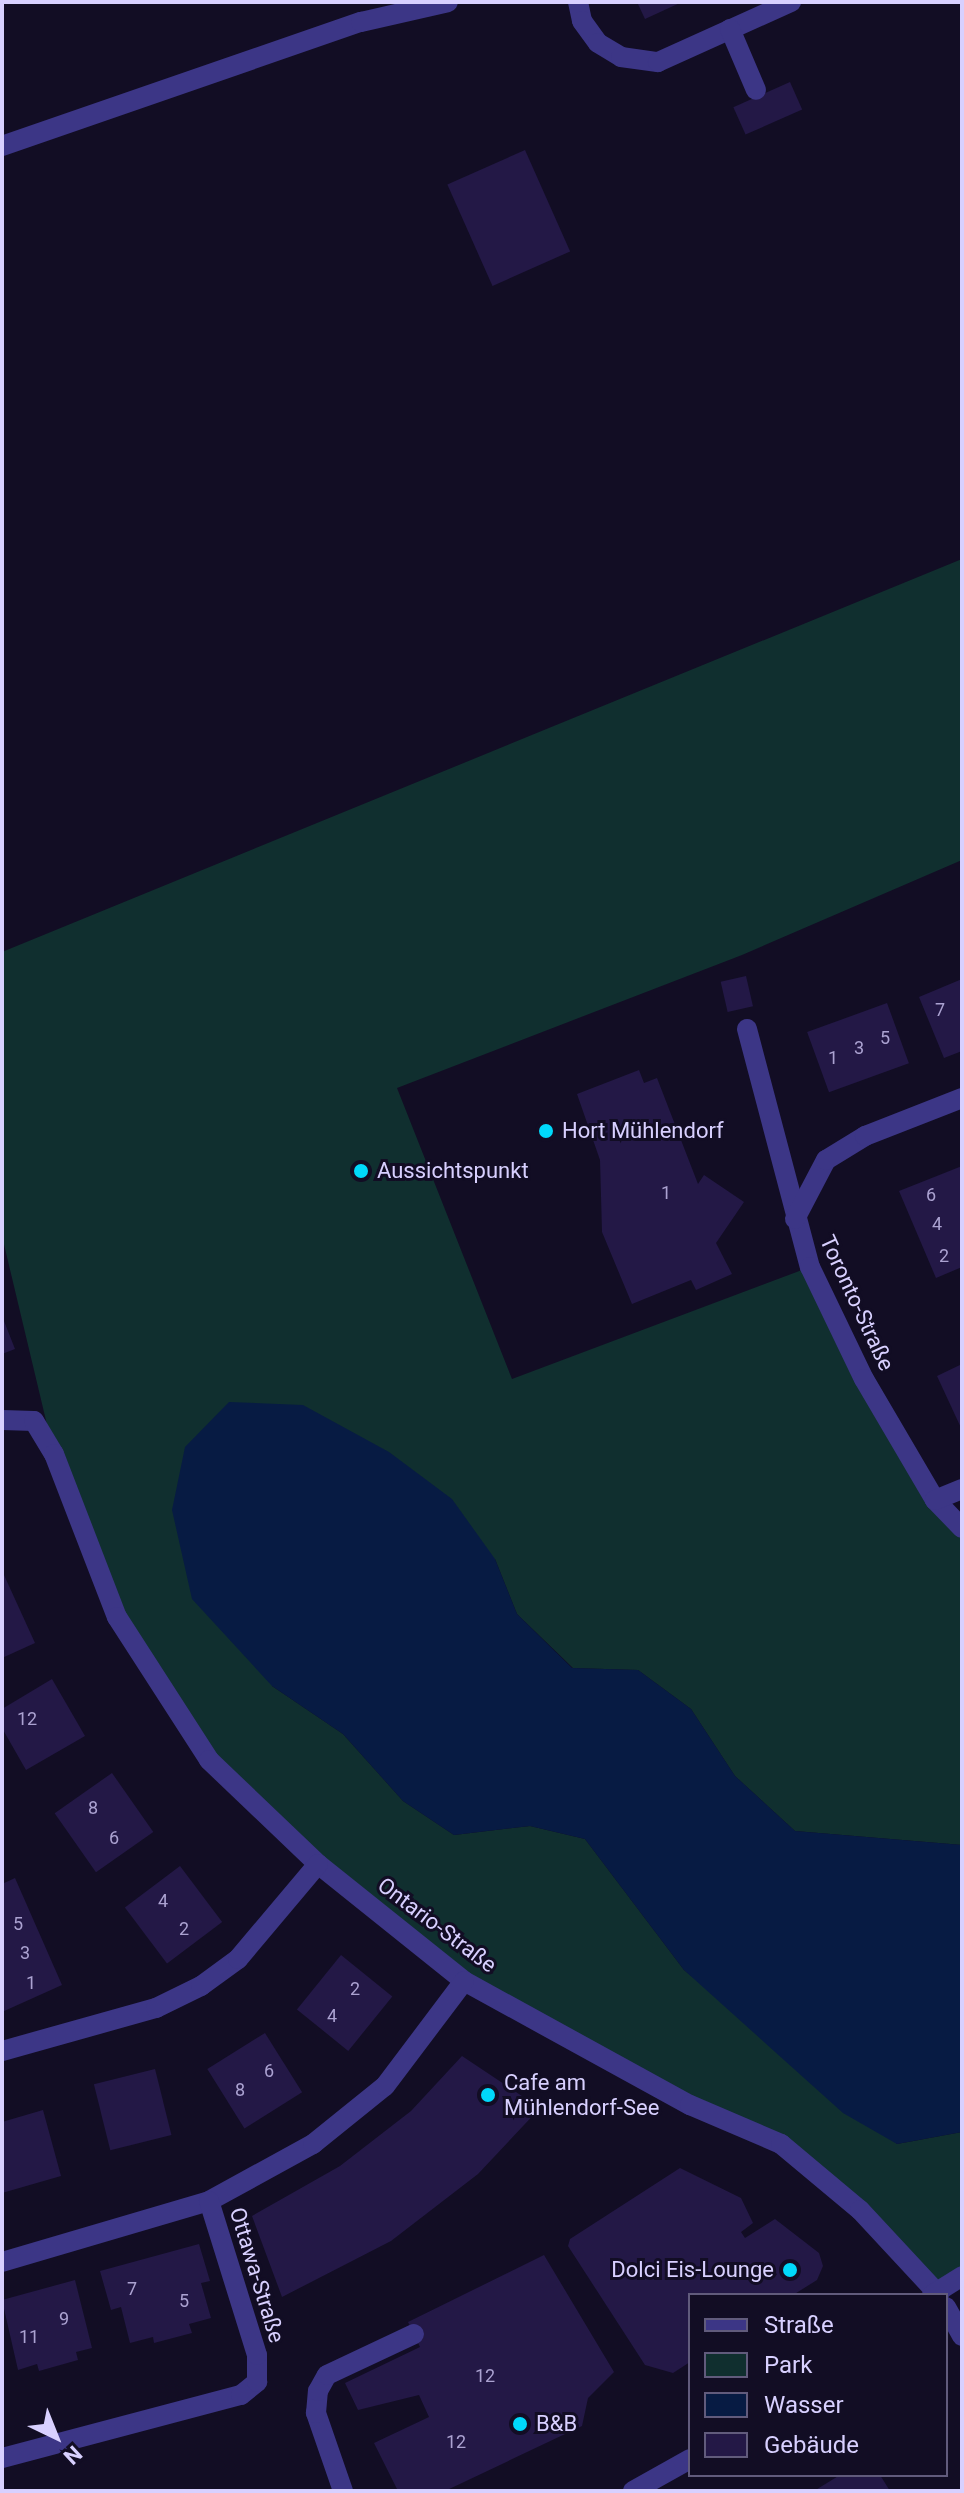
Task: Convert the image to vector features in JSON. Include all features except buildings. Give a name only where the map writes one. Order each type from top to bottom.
[{"type":"street","points":[[2,146],[361,22],[448,2]]},
{"type":"street","points":[[578,2],[582,21],[598,43],[621,57],[658,62],[791,2]]},
{"type":"street","points":[[730,29],[756,90]]},
{"type":"street","name":"Toronto-Straße","points":[[747,1029],[810,1267],[864,1379],[935,1500],[962,1528]]},
{"type":"street","points":[[795,1219],[826,1160],[865,1136],[962,1098]]},
{"type":"street","name":"Ontario-Straße","points":[[2,1420],[34,1421],[54,1454],[125,1630],[209,1760],[318,1864],[464,1981],[690,2105],[781,2144],[860,2210],[934,2293]]},
{"type":"street","points":[[935,1500],[962,1489]]},
{"type":"street","points":[[2,2051],[156,2008],[201,1986],[238,1959],[318,1864]]},
{"type":"street","name":"Ottawa-Straße","points":[[2,2262],[209,2201],[313,2144],[376,2094],[464,1981]]},
{"type":"street","name":"Ottawa-Straße","points":[[2,2458],[241,2395],[257,2382],[257,2355],[209,2201]]},
{"type":"street","points":[[943,2293],[962,2276]]},
{"type":"street","name":"Ontario-Straße","points":[[948,2313],[962,2336]]},
{"type":"street","points":[[343,2491],[316,2413],[318,2391],[327,2375],[414,2334]]},
{"type":"street","points":[[633,2491],[688,2460]]},
{"type":"green space","points":[[962,559],[962,860],[742,955],[397,1088],[512,1379],[810,1267],[962,1528],[962,1845],[795,1831],[735,1776],[691,1709],[638,1670],[573,1668],[517,1614],[495,1559],[272,1686],[343,1734],[403,1801],[454,1835],[530,1826],[585,1839],[684,1970],[897,2144],[962,2132],[962,2276],[937,2291],[781,2144],[464,1981],[209,1760],[117,1617],[54,1454],[2,1236],[2,952]]},
{"type":"water","points":[[229,1402],[303,1405],[389,1452],[452,1499],[495,1559],[517,1614],[572,1668],[638,1670],[691,1709],[735,1776],[795,1831],[962,1845],[962,2132],[897,2144],[843,2113],[684,1970],[585,1839],[530,1826],[454,1835],[403,1801],[343,1734],[272,1686],[192,1599],[172,1510],[185,1447]]},
{"type":"place","name":"Hort Mühlendorf","points":[[546,1131]]},
{"type":"place","name":"Aussichtspunkt","points":[[361,1171]]},
{"type":"place","name":"Cafe am Mühlendorf-See","points":[[488,2095]]},
{"type":"place","name":"Dolci Eis-Lounge","points":[[790,2270]]},
{"type":"place","name":"B&B","points":[[520,2424]]}]
